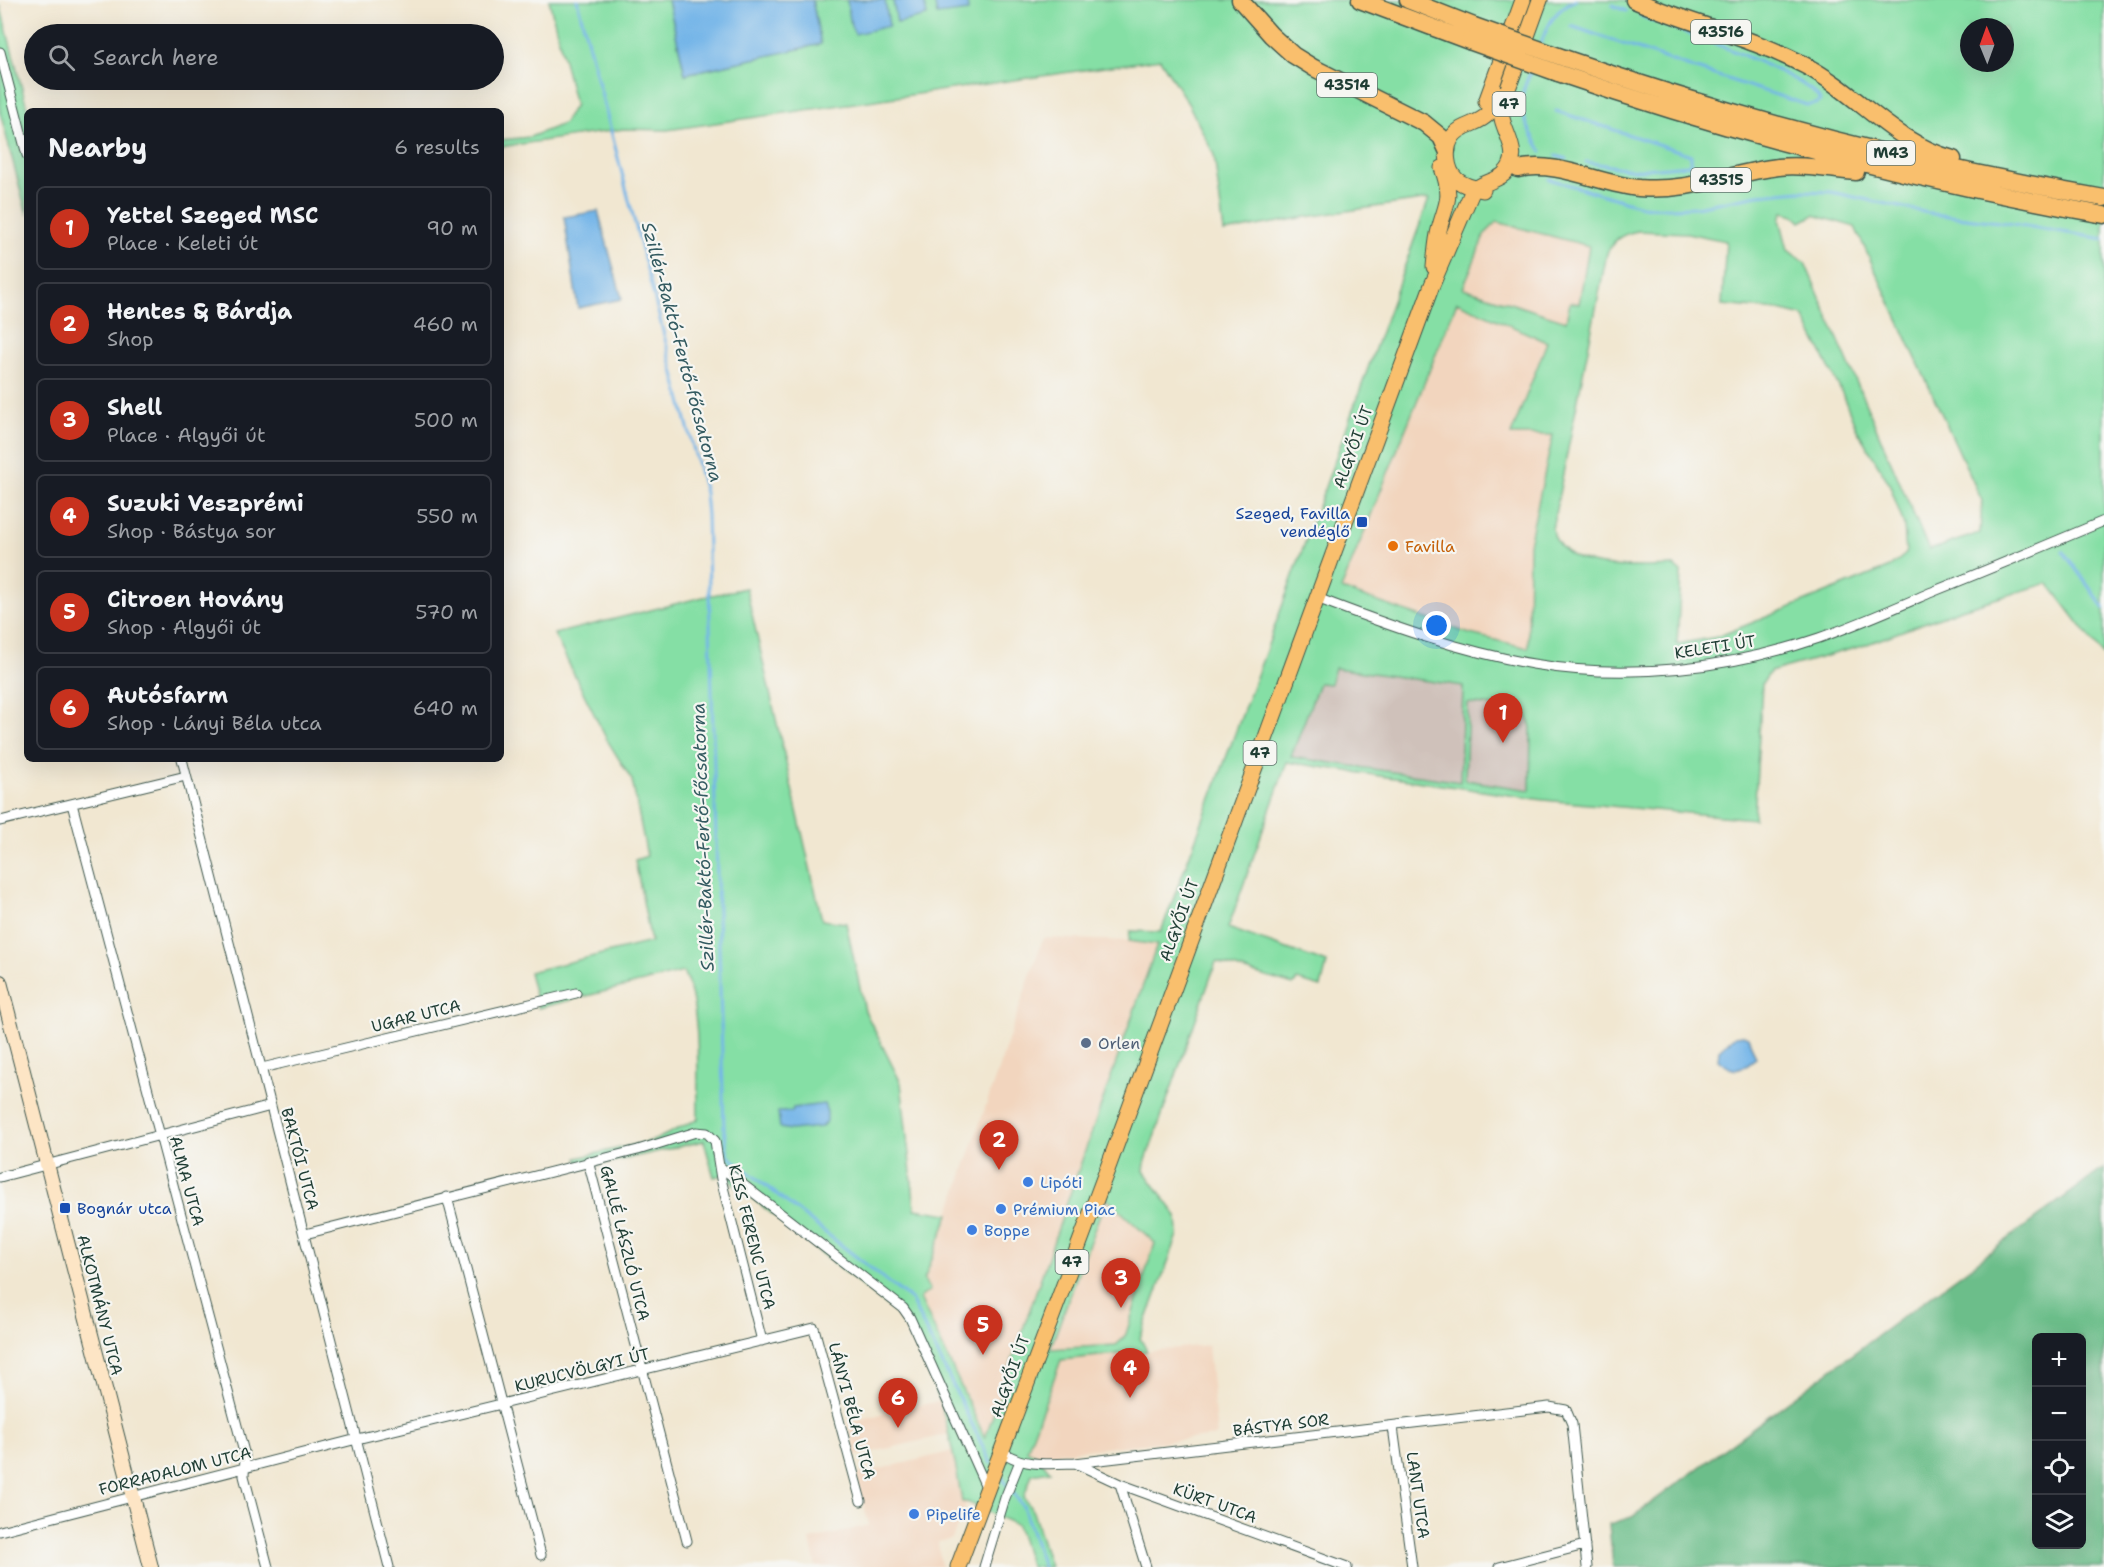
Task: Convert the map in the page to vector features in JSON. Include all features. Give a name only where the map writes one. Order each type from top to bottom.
[{"type":"highway","name":"43514","points":[[1240,0],[1270,35],[1293,55],[1314,68],[1424,123],[1444,144]]},
{"type":"highway","name":"M43","points":[[1360,0],[1472,34],[1561,66],[1641,102],[1727,128],[1847,160],[2104,215]]},
{"type":"highway","name":"M43","points":[[1408,0],[1472,34]]},
{"type":"highway","name":"43516","points":[[1634,0],[1760,46],[1807,67],[1917,144],[1944,156],[2015,174],[2054,189]]},
{"type":"highway","name":"M43","points":[[1561,66],[1828,138],[2054,189],[2104,198]]},
{"type":"highway","name":"43515","points":[[1518,169],[1545,166],[1637,188],[1667,189],[1690,187],[1780,167],[1831,168],[1925,178]]},
{"type":"main road","name":"47","points":[[1432,285],[1438,234],[1449,195],[1449,186],[1439,159],[1449,127],[1478,111],[1487,100],[1522,0]]},
{"type":"main road","name":"47","points":[[1444,144],[1461,128],[1482,120],[1489,113],[1531,0]]},
{"type":"main road","name":"47","points":[[1432,285],[1458,240],[1479,195],[1479,189],[1504,174],[1513,158],[1510,141],[1501,123],[1501,108],[1540,0]]},
{"type":"main road","name":"47","points":[[1518,169],[1522,152],[1520,138],[1508,112],[1508,106],[1547,0]]},
{"type":"main road","name":"47","points":[[1432,285],[1444,236],[1456,201],[1457,179],[1447,158],[1444,144]]},
{"type":"main road","points":[[1457,179],[1479,189],[1499,187],[1518,169]]},
{"type":"main road","name":"ALGYŐI ÚT","points":[[958,1567],[1432,285]]},
{"type":"street","points":[[0,52],[24,144]]},
{"type":"street","name":"KELETI ÚT","points":[[1317,598],[1411,633],[1465,649],[1534,664],[1613,671],[1683,668],[1742,659],[1820,638],[2104,522]]},
{"type":"street","name":"BAKTÓI UTCA","points":[[183,762],[389,1567]]},
{"type":"street","points":[[0,821],[186,776]]},
{"type":"street","name":"ALMA UTCA","points":[[72,804],[245,1456],[244,1476],[268,1567]]},
{"type":"street","name":"ALKOTMÁNY UTCA","points":[[0,982],[151,1567]]},
{"type":"street","name":"UGAR UTCA","points":[[262,1068],[576,993]]},
{"type":"street","points":[[0,1177],[271,1106]]},
{"type":"street","name":"KISS FERENC UTCA","points":[[588,1161],[638,1150],[696,1132],[707,1133],[716,1141],[721,1179],[762,1341]]},
{"type":"street","points":[[305,1234],[588,1161]]},
{"type":"street","name":"GALLÉ LÁSZLÓ UTCA","points":[[588,1161],[687,1541]]},
{"type":"street","points":[[719,1166],[903,1308],[910,1318],[989,1484]]},
{"type":"street","points":[[447,1197],[541,1555]]},
{"type":"street","name":"KURUCVÖLGYI ÚT","points":[[357,1439],[814,1328]]},
{"type":"street","name":"LÁNYI BÉLA UTCA","points":[[814,1328],[861,1501]]},
{"type":"street","name":"BÁSTYA SOR","points":[[1000,1453],[1020,1461],[1046,1464],[1112,1460],[1549,1407],[1566,1410],[1572,1424],[1585,1545]]},
{"type":"street","name":"LANT UTCA","points":[[1393,1427],[1413,1567]]},
{"type":"street","name":"FORRADALOM UTCA","points":[[0,1531],[357,1439]]},
{"type":"street","points":[[1112,1460],[1117,1483],[1146,1567]]},
{"type":"street","points":[[984,1567],[1005,1497],[1020,1461]]},
{"type":"street","name":"KÜRT UTCA","points":[[1075,1463],[1117,1483],[1347,1567]]},
{"type":"street","points":[[1499,1567],[1585,1545],[1587,1567]]},
{"type":"shaded area","points":[[1497,222],[1589,246],[1579,305],[1571,302],[1566,321],[1463,288],[1485,234]]},
{"type":"shaded area","points":[[1457,302],[1547,342],[1511,434],[1553,435],[1529,544],[1528,648],[1470,634],[1341,589]]},
{"type":"shaded area","points":[[1335,668],[1463,686],[1460,782],[1290,757],[1319,683]]},
{"type":"shaded area","points":[[1468,702],[1524,710],[1531,727],[1530,790],[1465,781]]},
{"type":"shaded area","points":[[1043,938],[1129,941],[1157,945],[985,1439],[919,1298],[930,1290],[924,1281]]},
{"type":"shaded area","points":[[1106,1197],[1156,1243],[1125,1337],[1116,1345],[1049,1349]]},
{"type":"shaded area","points":[[1208,1345],[1217,1436],[1037,1455],[1027,1451],[1061,1360]]},
{"type":"shaded area","points":[[939,1401],[949,1434],[856,1456],[848,1422]]},
{"type":"shaded area","name":"Pipelife","points":[[954,1451],[962,1502],[967,1502],[952,1539],[938,1542],[941,1567],[816,1567],[810,1540],[869,1525],[856,1475]]},
{"type":"green space","points":[[549,0],[668,0],[685,74],[821,44],[812,0],[2104,0],[2104,656],[2048,583],[1961,609],[1862,646],[1770,672],[1762,684],[1754,819],[1543,800],[1287,762],[1228,928],[1327,963],[1321,987],[1297,980],[1293,985],[1216,962],[1145,1163],[1144,1171],[1177,1216],[1178,1235],[1140,1338],[1147,1351],[1061,1360],[1027,1450],[1037,1455],[1050,1471],[1032,1474],[1024,1497],[1033,1512],[1050,1567],[1031,1567],[1017,1525],[967,1502],[962,1502],[942,1408],[926,1362],[904,1319],[723,1175],[714,1177],[704,1141],[580,1169],[577,1158],[655,1140],[698,1119],[696,1022],[689,986],[683,972],[538,1008],[529,972],[651,942],[635,860],[647,856],[632,780],[607,740],[554,634],[746,588],[822,920],[846,923],[865,1011],[901,1083],[915,1209],[949,1214],[924,1280],[930,1290],[920,1298],[985,1438],[1157,945],[1129,941],[1130,931],[1161,932],[1267,648],[1429,199],[1224,232],[1214,155],[1189,105],[1160,59],[667,130],[624,129],[504,147],[504,140],[530,137],[563,124],[575,105]],"holes":[[[1783,212],[1794,215],[1801,222],[1814,215],[1855,227],[1982,501],[1980,533],[1929,550],[1805,263],[1788,250],[1780,219]],[[1497,222],[1589,246],[1579,304],[1570,302],[1566,321],[1463,288],[1485,234]],[[1638,231],[1687,233],[1726,241],[1722,305],[1779,310],[1803,316],[1842,393],[1857,430],[1889,483],[1904,525],[1906,554],[1890,567],[1717,637],[1677,644],[1681,572],[1674,566],[1622,567],[1585,561],[1570,554],[1559,544],[1552,529],[1607,253],[1619,237]],[[1457,302],[1547,342],[1511,435],[1553,435],[1529,544],[1528,648],[1470,634],[1341,589]],[[1335,668],[1463,686],[1460,782],[1291,757],[1319,683],[1330,684]],[[1468,703],[1524,710],[1531,727],[1530,790],[1465,780]],[[1106,1198],[1155,1243],[1125,1337],[1116,1345],[1050,1349]]]},
{"type":"green space","points":[[0,5],[27,108],[24,108],[24,204],[0,112]]},
{"type":"green space","points":[[2104,1168],[2104,1567],[1613,1567],[1609,1524],[1632,1517]]},
{"type":"water","points":[[668,0],[812,0],[821,44],[685,74]]},
{"type":"water","points":[[847,0],[885,0],[889,26],[855,34],[851,26]]},
{"type":"water","points":[[893,0],[924,0],[927,16],[897,23]]},
{"type":"water","points":[[934,0],[967,0],[968,11],[937,15]]},
{"type":"water","points":[[598,211],[622,299],[578,308],[564,217]]},
{"type":"water","points":[[1735,1036],[1748,1037],[1756,1058],[1737,1070],[1729,1068],[1718,1060],[1719,1050]]},
{"type":"water","points":[[824,1104],[827,1121],[821,1127],[791,1130],[780,1128],[778,1112],[792,1112],[793,1108]]},
{"type":"waterway","name":"Szillér-Baktó-Fertő-főcsatorna","points":[[577,0],[705,493],[724,1129],[728,1156],[911,1300],[991,1463]]},
{"type":"waterway","points":[[1541,43],[1558,12],[1576,0]]},
{"type":"waterway","points":[[1612,5],[1626,11]]},
{"type":"waterway","points":[[1571,26],[1807,105],[1820,101],[1811,91],[1768,66],[1641,16]]},
{"type":"waterway","points":[[1532,69],[1523,90],[1522,104],[1528,126],[1542,152]]},
{"type":"waterway","points":[[1556,111],[1691,155],[1689,165],[1635,170],[1586,162]]},
{"type":"waterway","points":[[1556,156],[1567,159]]},
{"type":"waterway","points":[[1549,179],[1641,206],[1669,208],[1696,207],[1758,195],[1800,191],[1831,192],[1933,214],[2104,239]]},
{"type":"waterway","points":[[2063,551],[2104,608]]},
{"type":"waterway","name":"Szillér-Baktó-Fertő-főcsatorna","points":[[999,1473],[1007,1485]]},
{"type":"waterway","name":"Szillér-Baktó-Fertő-főcsatorna","points":[[1011,1490],[1023,1506],[1043,1567]]},
{"type":"place","name":"Szeged, Favilla vendéglő","points":[[1362,522]]},
{"type":"place","name":"Favilla","points":[[1393,546]]},
{"type":"place","name":"Yettel Szeged MSC","points":[[1503,743]]},
{"type":"place","name":"Orlen","points":[[1086,1043]]},
{"type":"place","name":"Hentes & Bárdja","points":[[999,1170]]},
{"type":"place","name":"Lipóti","points":[[1028,1182]]},
{"type":"place","name":"Bognár utca","points":[[65,1208]]},
{"type":"place","name":"Prémium Piac","points":[[1001,1209]]},
{"type":"place","name":"Boppe","points":[[972,1230]]},
{"type":"place","name":"Shell","points":[[1121,1308]]},
{"type":"place","name":"Citroen Hovány","points":[[983,1355]]},
{"type":"place","name":"Suzuki Veszprémi","points":[[1130,1398]]},
{"type":"place","name":"Autósfarm","points":[[898,1428]]},
{"type":"place","name":"Pipelife","points":[[914,1514]]}]
